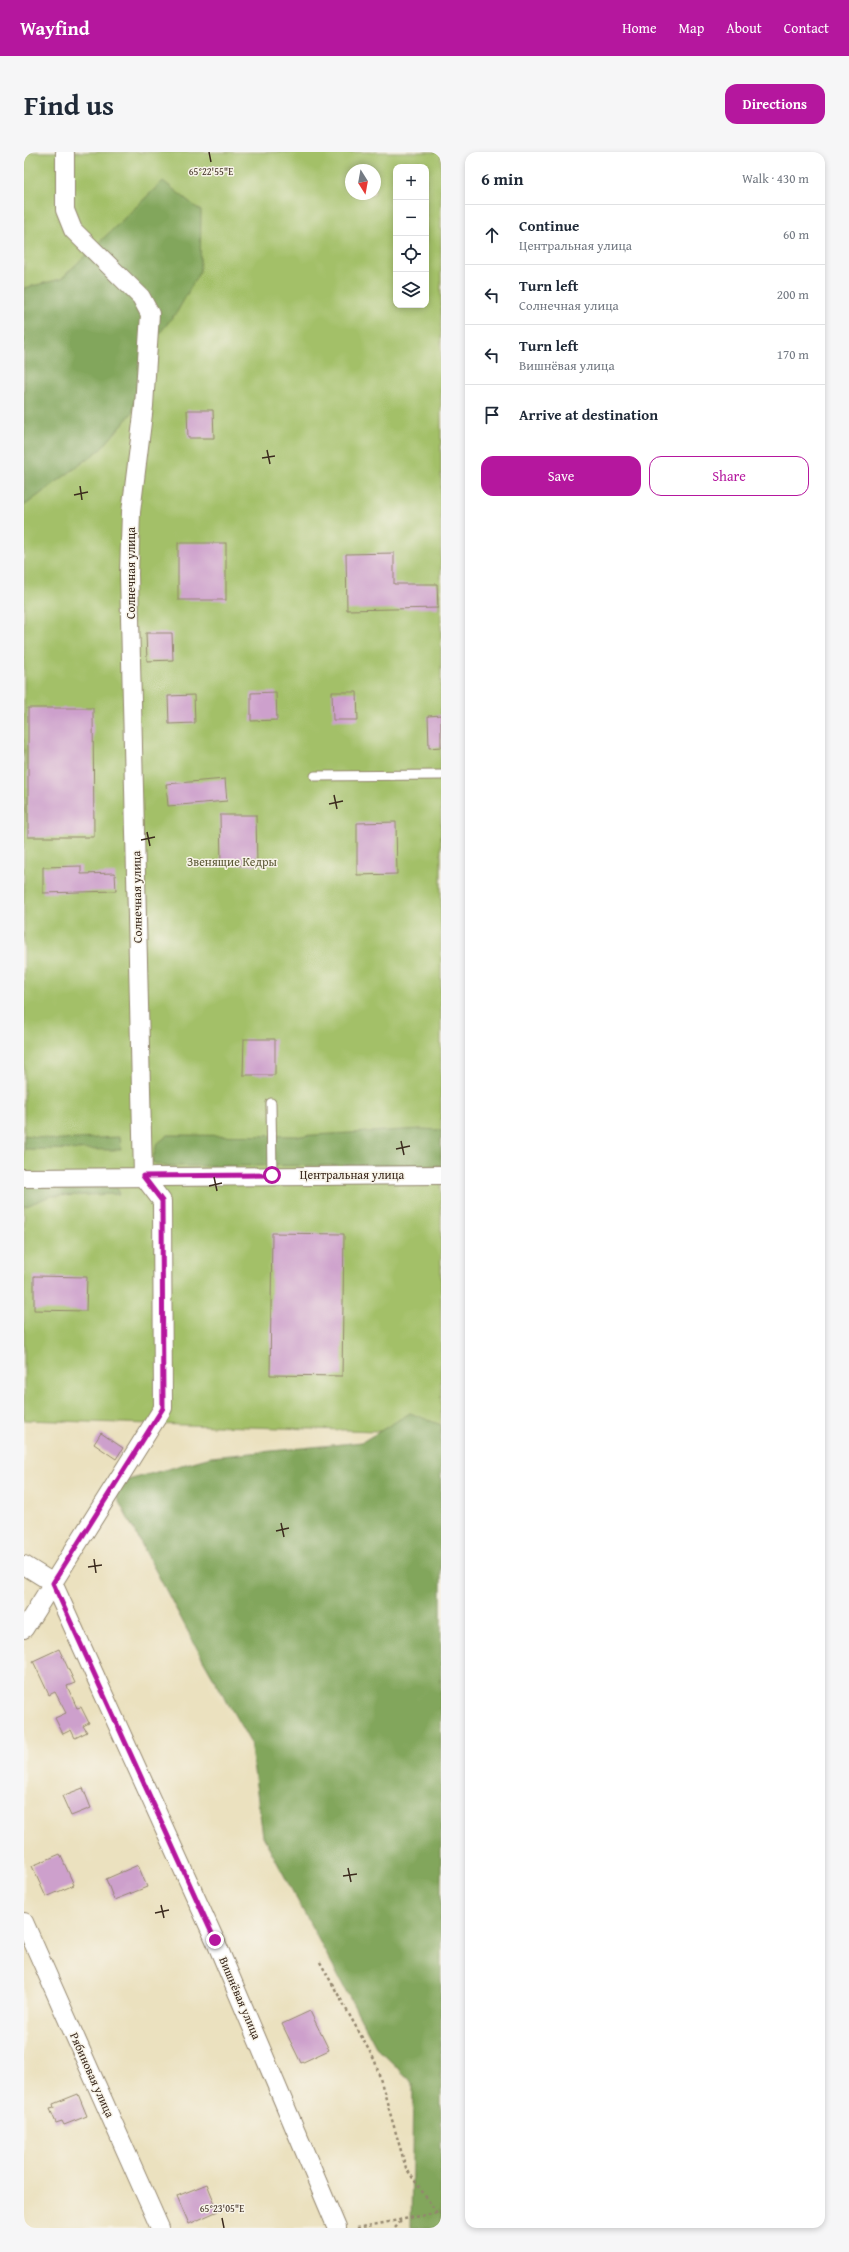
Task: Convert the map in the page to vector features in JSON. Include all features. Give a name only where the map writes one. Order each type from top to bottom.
[{"type":"street","name":"Солнечная улица","points":[[65,152],[65,210],[73,230],[137,292],[150,314],[144,406],[131,512],[129,574],[143,1176]]},
{"type":"street","name":"Центральная улица","points":[[24,1178],[125,1178],[143,1176],[272,1175],[441,1175]]},
{"type":"street","points":[[24,1629],[163,1408],[162,1201],[143,1176]]},
{"type":"street","points":[[24,1565],[53,1583]]},
{"type":"street","name":"Вишнёвая улица","points":[[53,1583],[215,1940],[337,2228]]},
{"type":"street","name":"Рябиновая улица","points":[[24,1922],[160,2228]]},
{"type":"lane","points":[[315,776],[441,775]]},
{"type":"lane","points":[[271,1103],[272,1175]]},
{"type":"path","points":[[320,1962],[375,2061],[406,2168],[437,2213]]},
{"type":"path","points":[[358,2228],[441,2212]]},
{"type":"path","points":[[395,2228],[402,2220]]},
{"type":"green space","name":"Звенящие Кедры","points":[[24,152],[441,152],[441,1433],[24,1420]]},
{"type":"green space","points":[[163,181],[201,211],[200,271],[177,312],[144,352],[132,413],[101,449],[24,506],[24,288],[61,279]]},
{"type":"green space","points":[[421,1129],[441,1130],[441,1165],[164,1166],[152,1162],[157,1144],[168,1135],[297,1136]]},
{"type":"green space","points":[[24,1135],[57,1140],[120,1137],[121,1150],[24,1149]]},
{"type":"green space","points":[[24,1184],[115,1184],[120,1194],[50,1196],[24,1207]]},
{"type":"green space","points":[[410,1413],[441,1425],[441,2228],[411,2228],[413,2083],[376,2047],[263,1836],[250,1742],[201,1656],[110,1485],[211,1457],[362,1442]]},
{"type":"building","points":[[187,410],[213,410],[214,438],[188,438]]},
{"type":"building","points":[[178,543],[226,543],[226,600],[178,600]]},
{"type":"building","points":[[394,553],[394,584],[437,584],[438,608],[347,610],[346,554]]},
{"type":"building","points":[[146,633],[172,633],[173,660],[147,661]]},
{"type":"building","points":[[276,692],[277,720],[251,721],[251,693]]},
{"type":"building","points":[[332,692],[357,692],[358,720],[333,720]]},
{"type":"building","points":[[194,695],[195,723],[169,724],[168,696]]},
{"type":"building","points":[[28,708],[93,708],[94,837],[28,837]]},
{"type":"building","points":[[441,715],[441,747],[429,748],[428,716]]},
{"type":"building","points":[[225,779],[227,801],[168,806],[166,784]]},
{"type":"building","points":[[220,815],[256,815],[257,865],[221,865]]},
{"type":"building","points":[[396,822],[397,874],[357,875],[357,823]]},
{"type":"building","points":[[81,866],[81,874],[115,873],[116,891],[43,893],[43,867]]},
{"type":"building","points":[[244,1039],[275,1039],[275,1075],[243,1075]]},
{"type":"building","points":[[272,1233],[344,1234],[342,1376],[270,1375]]},
{"type":"building","points":[[34,1276],[87,1277],[86,1311],[34,1310]]},
{"type":"building","points":[[101,1433],[123,1448],[116,1459],[94,1444]]},
{"type":"building","points":[[59,1649],[75,1683],[67,1686],[77,1708],[81,1707],[89,1723],[83,1726],[87,1732],[75,1738],[71,1730],[63,1734],[55,1718],[66,1713],[55,1692],[49,1695],[33,1661]]},
{"type":"building","points":[[83,1788],[91,1808],[71,1816],[62,1796]]},
{"type":"building","points":[[60,1854],[74,1885],[46,1897],[32,1866]]},
{"type":"building","points":[[138,1865],[147,1887],[114,1900],[106,1879]]},
{"type":"building","points":[[310,2011],[329,2050],[301,2063],[282,2024]]},
{"type":"building","points":[[78,2094],[87,2116],[64,2125],[62,2121],[56,2123],[50,2109],[54,2108],[53,2104]]},
{"type":"building","points":[[207,2184],[218,2211],[189,2224],[177,2196]]},
{"type":"route","points":[[215,1940],[53,1583],[163,1408],[162,1201],[143,1176],[272,1175]]}]
